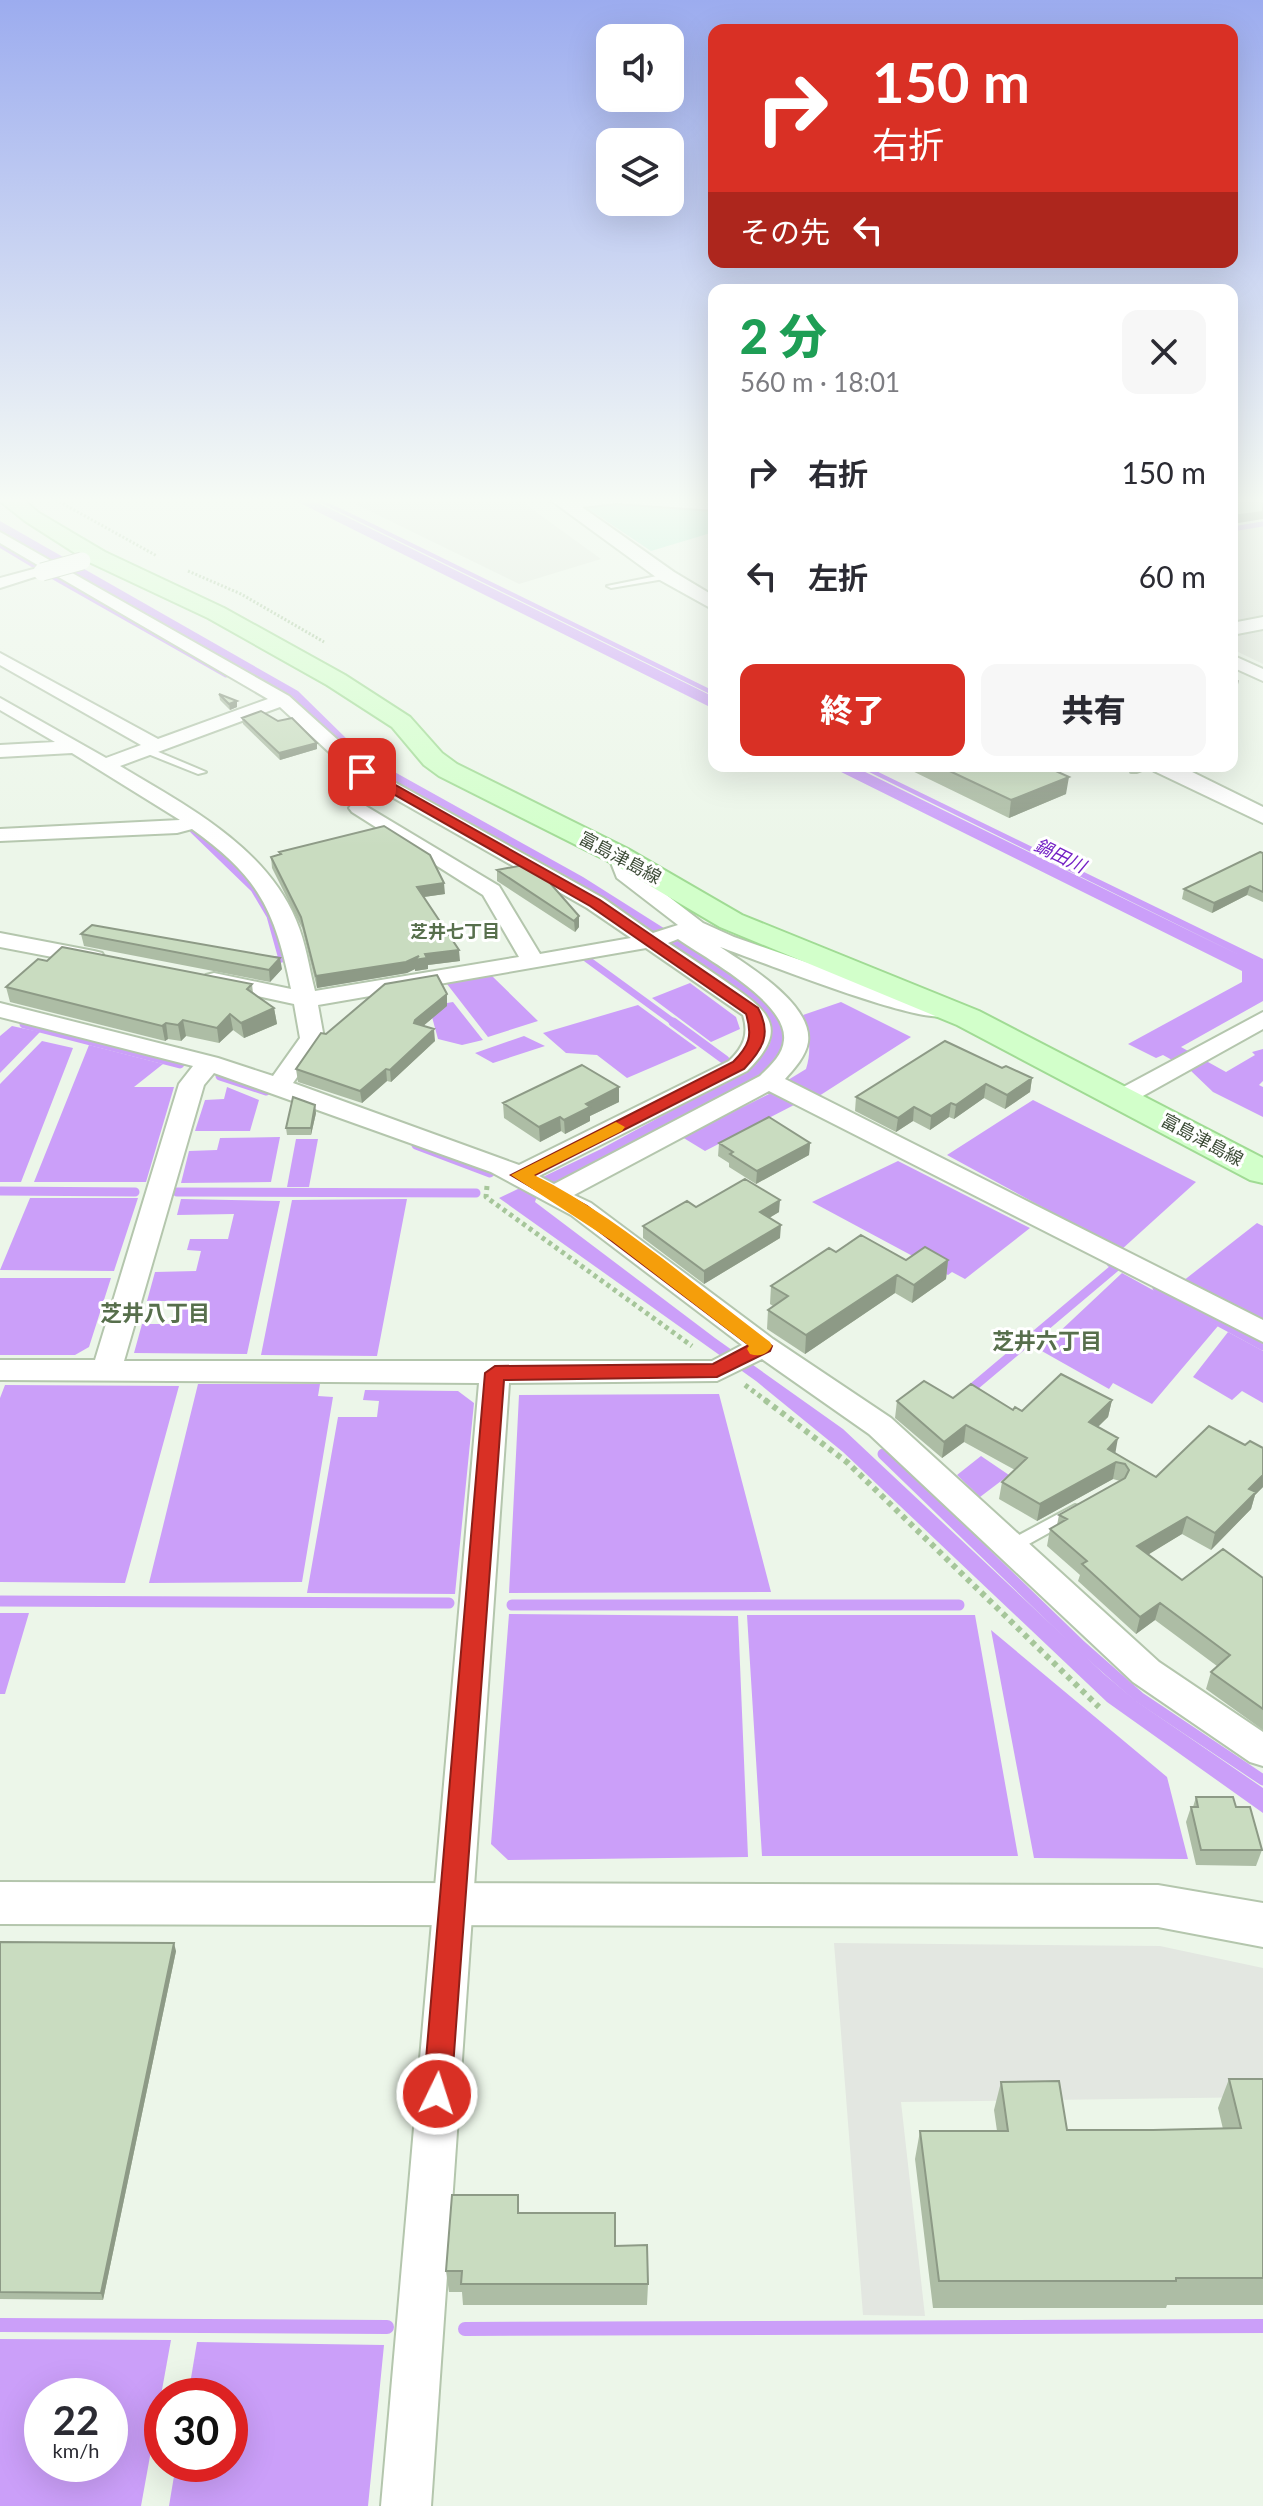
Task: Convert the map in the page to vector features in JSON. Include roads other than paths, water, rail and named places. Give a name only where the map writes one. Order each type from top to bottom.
[{"type":"main road","name":"富島津島線","points":[[216,613],[401,722],[433,759],[448,770],[618,855],[731,921],[968,1018],[1263,1172]]},
{"type":"street","points":[[128,613],[283,700],[362,772],[595,903],[753,1011],[759,1031],[754,1049],[738,1066],[516,1174]]},
{"type":"street","points":[[1238,628],[1263,623]]},
{"type":"street","points":[[0,658],[151,748]]},
{"type":"street","points":[[1238,663],[1263,676]]},
{"type":"street","points":[[104,765],[283,700]]},
{"type":"street","points":[[0,703],[79,746],[104,765],[197,821],[261,880],[283,914],[312,1038],[278,1086]]},
{"type":"street","points":[[0,751],[79,746]]},
{"type":"street","points":[[1174,772],[1263,816]]},
{"type":"street","points":[[359,808],[491,891],[532,960]]},
{"type":"street","points":[[0,835],[177,827],[197,821]]},
{"type":"street","points":[[553,1192],[769,1081],[791,1054],[796,1033],[791,1018],[782,1006],[683,930],[625,873],[618,855]]},
{"type":"street","points":[[197,977],[305,999],[335,997],[650,941],[683,930],[900,1002],[968,1018]]},
{"type":"street","points":[[0,940],[121,963]]},
{"type":"street","points":[[0,1010],[209,1063],[419,1134],[553,1192],[619,1237],[763,1346],[880,1426],[1146,1672],[1263,1751]]},
{"type":"street","points":[[1123,1097],[1263,1019]]},
{"type":"street","points":[[107,1369],[192,1084],[209,1063]]},
{"type":"street","points":[[769,1081],[1070,1231],[1263,1332]]},
{"type":"street","points":[[0,1370],[717,1371],[763,1346]]},
{"type":"street","points":[[406,2506],[495,1373]]},
{"type":"street","points":[[0,1903],[1158,1906],[1263,1925]]},
{"type":"lane","points":[[151,748],[201,772]]},
{"type":"lane","points":[[1012,1546],[1089,1503]]},
{"type":"waterway","points":[[117,613],[226,675]]},
{"type":"waterway","points":[[193,830],[254,889],[270,916],[282,959],[271,960]]},
{"type":"waterway","points":[[587,959],[676,1024]]},
{"type":"waterway","points":[[673,1022],[725,1060]]},
{"type":"waterway","points":[[24,1024],[180,1064]]},
{"type":"waterway","points":[[220,1076],[266,1091]]},
{"type":"waterway","points":[[416,1145],[490,1173]]},
{"type":"waterway","points":[[0,1191],[135,1192]]},
{"type":"waterway","points":[[177,1192],[476,1193]]},
{"type":"waterway","points":[[965,1394],[1117,1266],[1111,1263]]},
{"type":"waterway","points":[[1157,1288],[1263,1346]]},
{"type":"waterway","points":[[883,1454],[1081,1646],[1139,1697],[1263,1780]]},
{"type":"waterway","points":[[0,1601],[449,1603]]},
{"type":"waterway","points":[[512,1605],[959,1605]]},
{"type":"waterway","points":[[0,2325],[387,2327]]},
{"type":"waterway","points":[[465,2329],[1263,2326]]},
{"type":"district","name":"芝井七丁目","points":[[455,932]]},
{"type":"district","name":"芝井八丁目","points":[[155,1313]]},
{"type":"district","name":"芝井六丁目","points":[[1047,1341]]},
{"type":"water label","name":"鍋田川","points":[[1060,856]]}]
